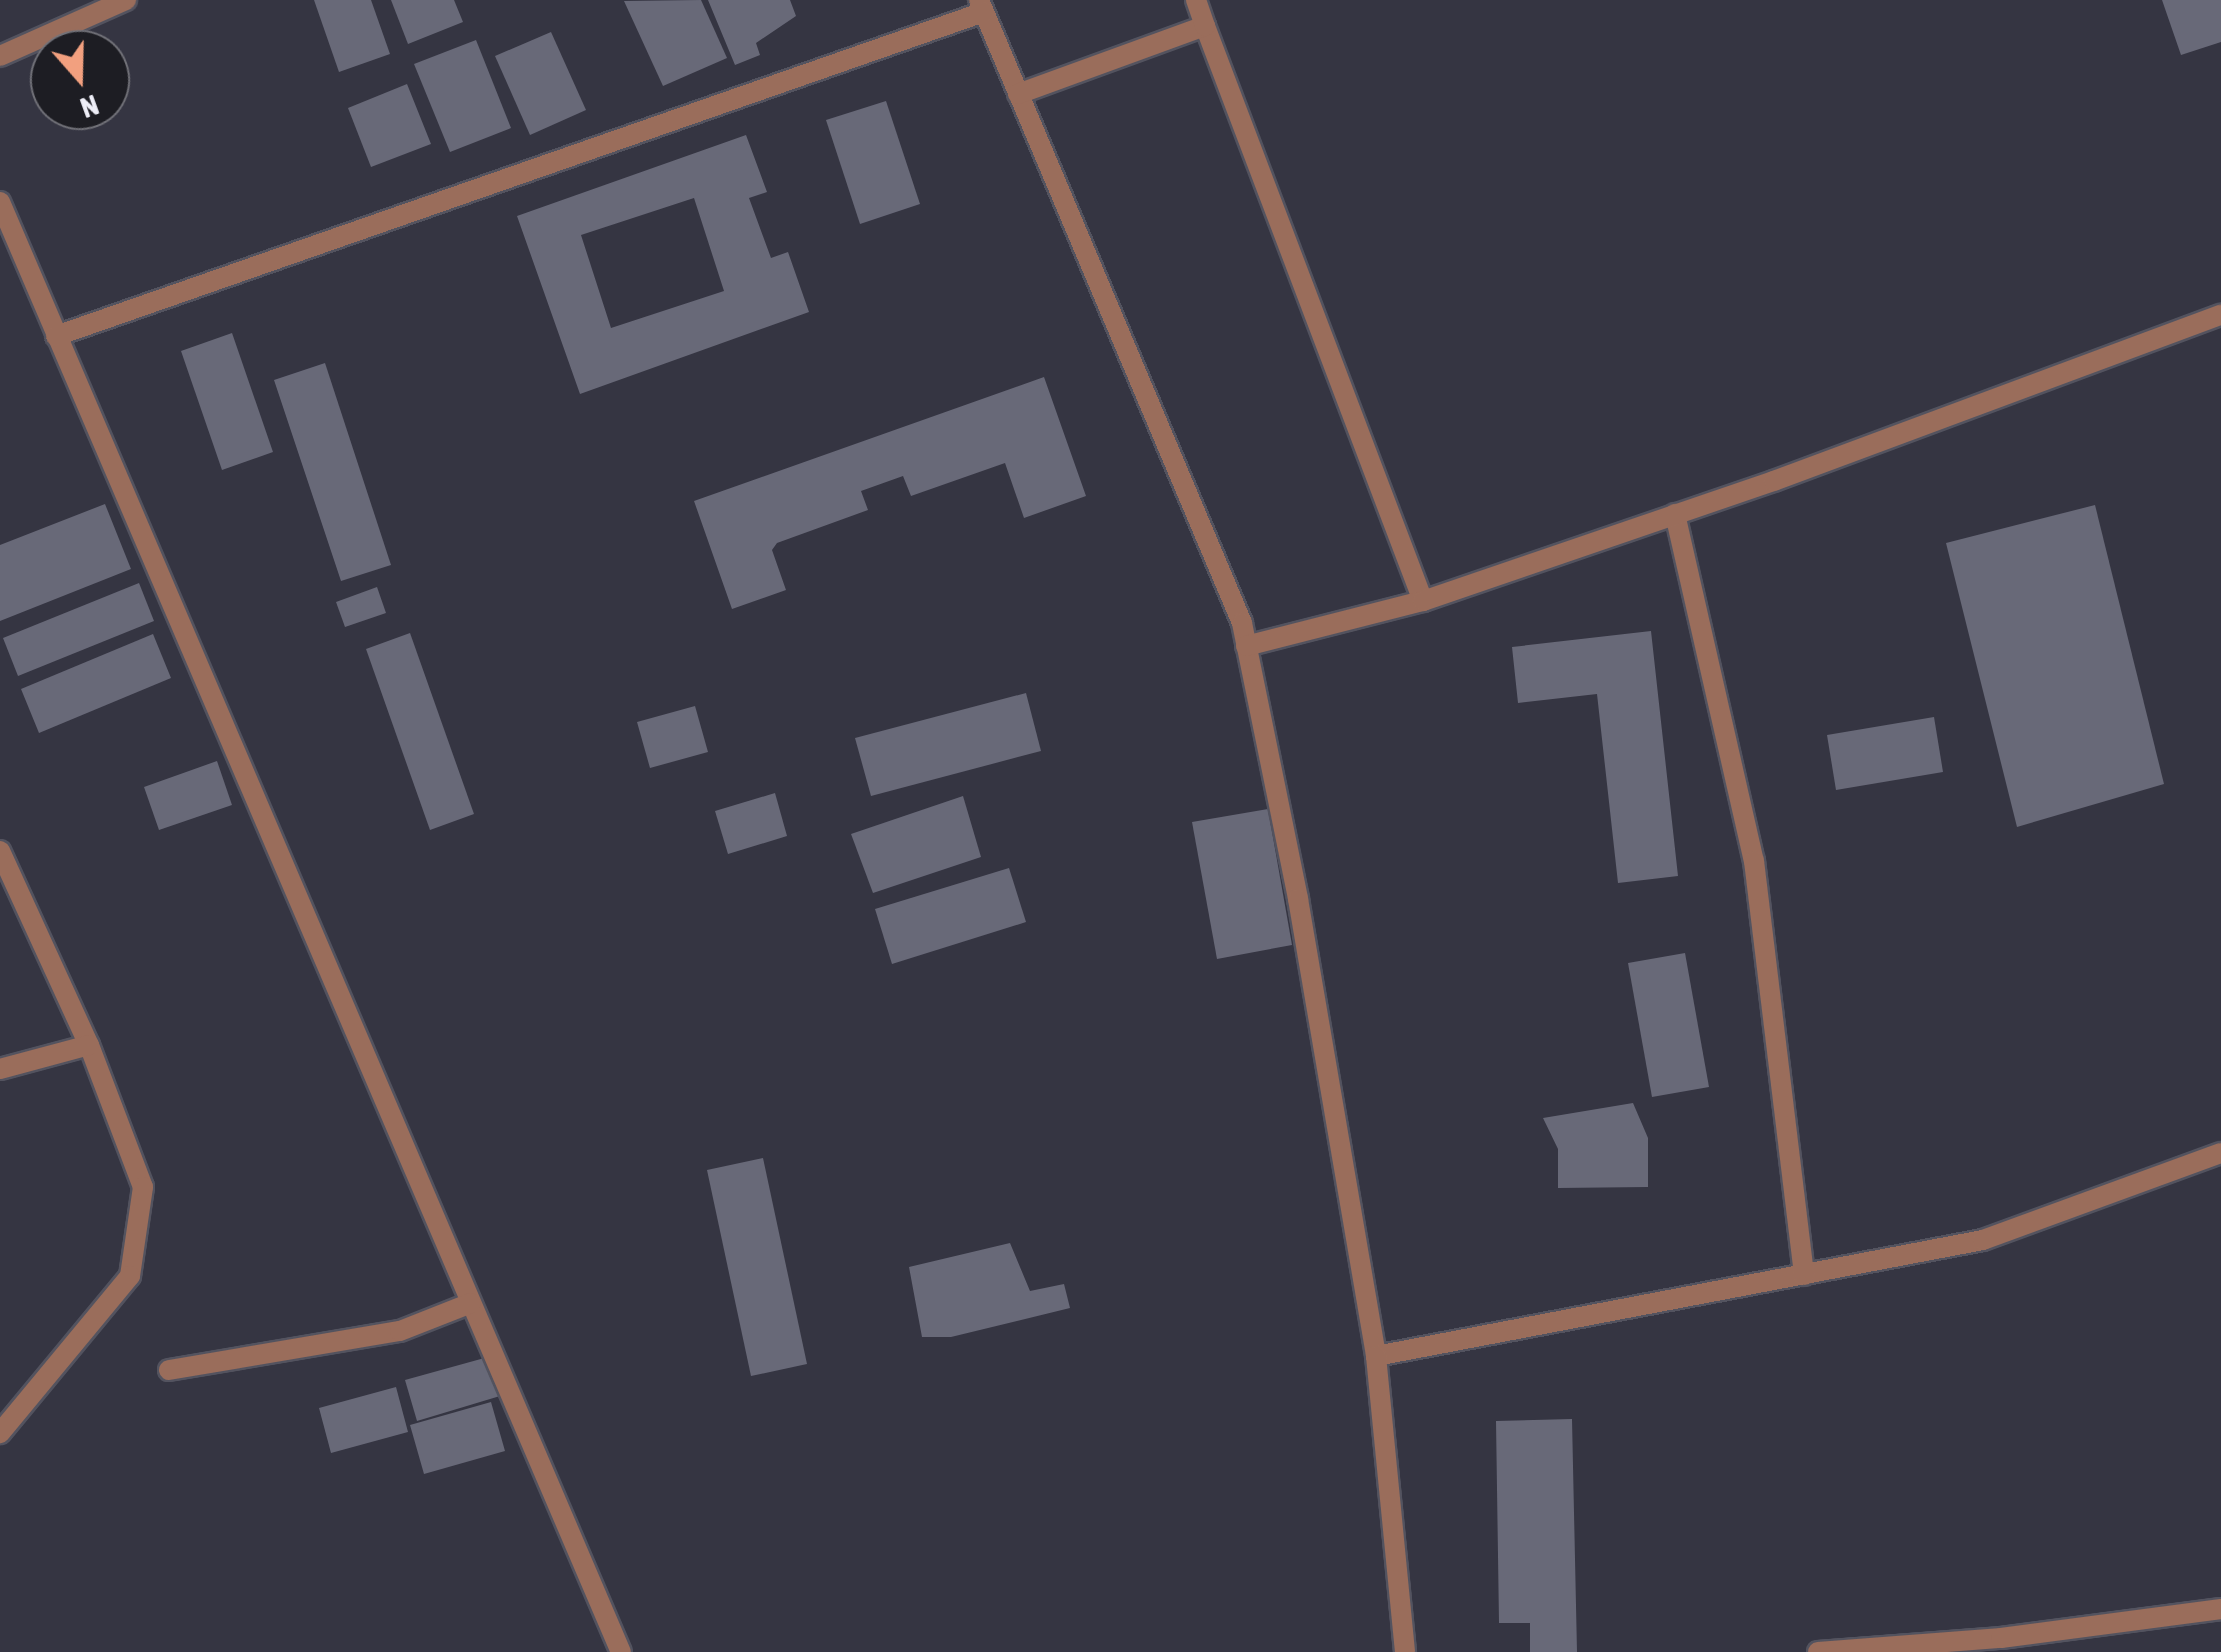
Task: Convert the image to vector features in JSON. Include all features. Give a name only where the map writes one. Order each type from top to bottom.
[{"type":"street","points":[[0,56],[126,0]]},
{"type":"street","points":[[1196,0],[1424,601]]},
{"type":"street","points":[[56,336],[982,6],[1246,646],[1298,899],[1376,1356],[1405,1652]]},
{"type":"street","points":[[1018,94],[1205,26]]},
{"type":"street","points":[[0,202],[621,1652]]},
{"type":"street","points":[[1246,646],[1424,601],[2221,315]]},
{"type":"street","points":[[1675,514],[1754,861],[1804,1275]]},
{"type":"street","points":[[0,851],[88,1046],[143,1187],[130,1276],[0,1433]]},
{"type":"street","points":[[0,1069],[88,1046]]},
{"type":"street","points":[[1376,1356],[1984,1240],[2221,1153]]},
{"type":"street","points":[[169,1370],[400,1332],[471,1303]]},
{"type":"street","points":[[1818,1652],[2001,1638],[2221,1609]]},
{"type":"building","points":[[314,0],[371,0],[390,54],[339,72]]},
{"type":"building","points":[[391,0],[454,0],[463,22],[408,44]]},
{"type":"building","points":[[701,0],[727,58],[663,86],[624,1]]},
{"type":"building","points":[[708,0],[790,0],[796,16],[756,43],[760,55],[735,65]]},
{"type":"building","points":[[2162,0],[2221,0],[2221,42],[2181,55]]},
{"type":"building","points":[[551,32],[586,110],[530,135],[495,56]]},
{"type":"building","points":[[476,40],[511,128],[450,152],[414,64]]},
{"type":"building","points":[[407,84],[431,144],[371,167],[348,108]]},
{"type":"building","points":[[886,101],[920,204],[860,224],[826,120]]},
{"type":"building","points":[[746,135],[767,192],[749,198],[771,258],[788,252],[809,312],[580,394],[517,216]],"holes":[[[694,198],[724,291],[611,328],[581,235]]]},
{"type":"building","points":[[232,333],[273,452],[222,470],[181,351]]},
{"type":"building","points":[[325,363],[391,565],[341,581],[274,380]]},
{"type":"building","points":[[1044,377],[1086,496],[1024,518],[1005,463],[911,496],[903,476],[861,491],[868,510],[777,543],[772,550],[786,590],[732,609],[694,501]]},
{"type":"building","points":[[105,504],[131,569],[0,621],[0,545]]},
{"type":"building","points":[[2095,505],[2164,784],[2017,827],[1946,543]]},
{"type":"building","points":[[139,583],[154,621],[18,676],[3,638]]},
{"type":"building","points":[[377,587],[386,613],[345,627],[336,602]]},
{"type":"building","points":[[1651,631],[1678,876],[1618,883],[1597,694],[1518,703],[1512,647]]},
{"type":"building","points":[[410,633],[474,814],[430,830],[366,649]]},
{"type":"building","points":[[153,634],[171,678],[39,733],[21,689]]},
{"type":"building","points":[[1026,693],[1041,751],[871,796],[855,738]]},
{"type":"building","points":[[695,706],[708,752],[650,768],[637,722]]},
{"type":"building","points":[[1934,717],[1943,772],[1836,790],[1827,735]]},
{"type":"building","points":[[217,761],[232,805],[159,830],[144,787]]},
{"type":"building","points":[[775,793],[787,836],[728,854],[715,811]]},
{"type":"building","points":[[963,796],[981,857],[873,893],[851,834]]},
{"type":"building","points":[[1268,809],[1292,945],[1217,959],[1192,822]]},
{"type":"building","points":[[1009,868],[1026,922],[892,964],[875,909]]},
{"type":"building","points":[[1685,953],[1709,1087],[1652,1097],[1628,963]]},
{"type":"building","points":[[1633,1103],[1648,1138],[1648,1187],[1558,1188],[1558,1149],[1543,1118]]},
{"type":"building","points":[[763,1158],[807,1364],[751,1376],[707,1170]]},
{"type":"building","points":[[1010,1243],[1030,1291],[1064,1284],[1070,1308],[951,1337],[922,1337],[909,1267]]},
{"type":"building","points":[[488,1357],[500,1396],[417,1421],[405,1380]]},
{"type":"building","points":[[396,1387],[408,1432],[331,1453],[319,1408]]},
{"type":"building","points":[[491,1402],[505,1451],[424,1474],[410,1425]]},
{"type":"building","points":[[1572,1419],[1577,1652],[1530,1652],[1530,1623],[1499,1623],[1496,1421]]}]
